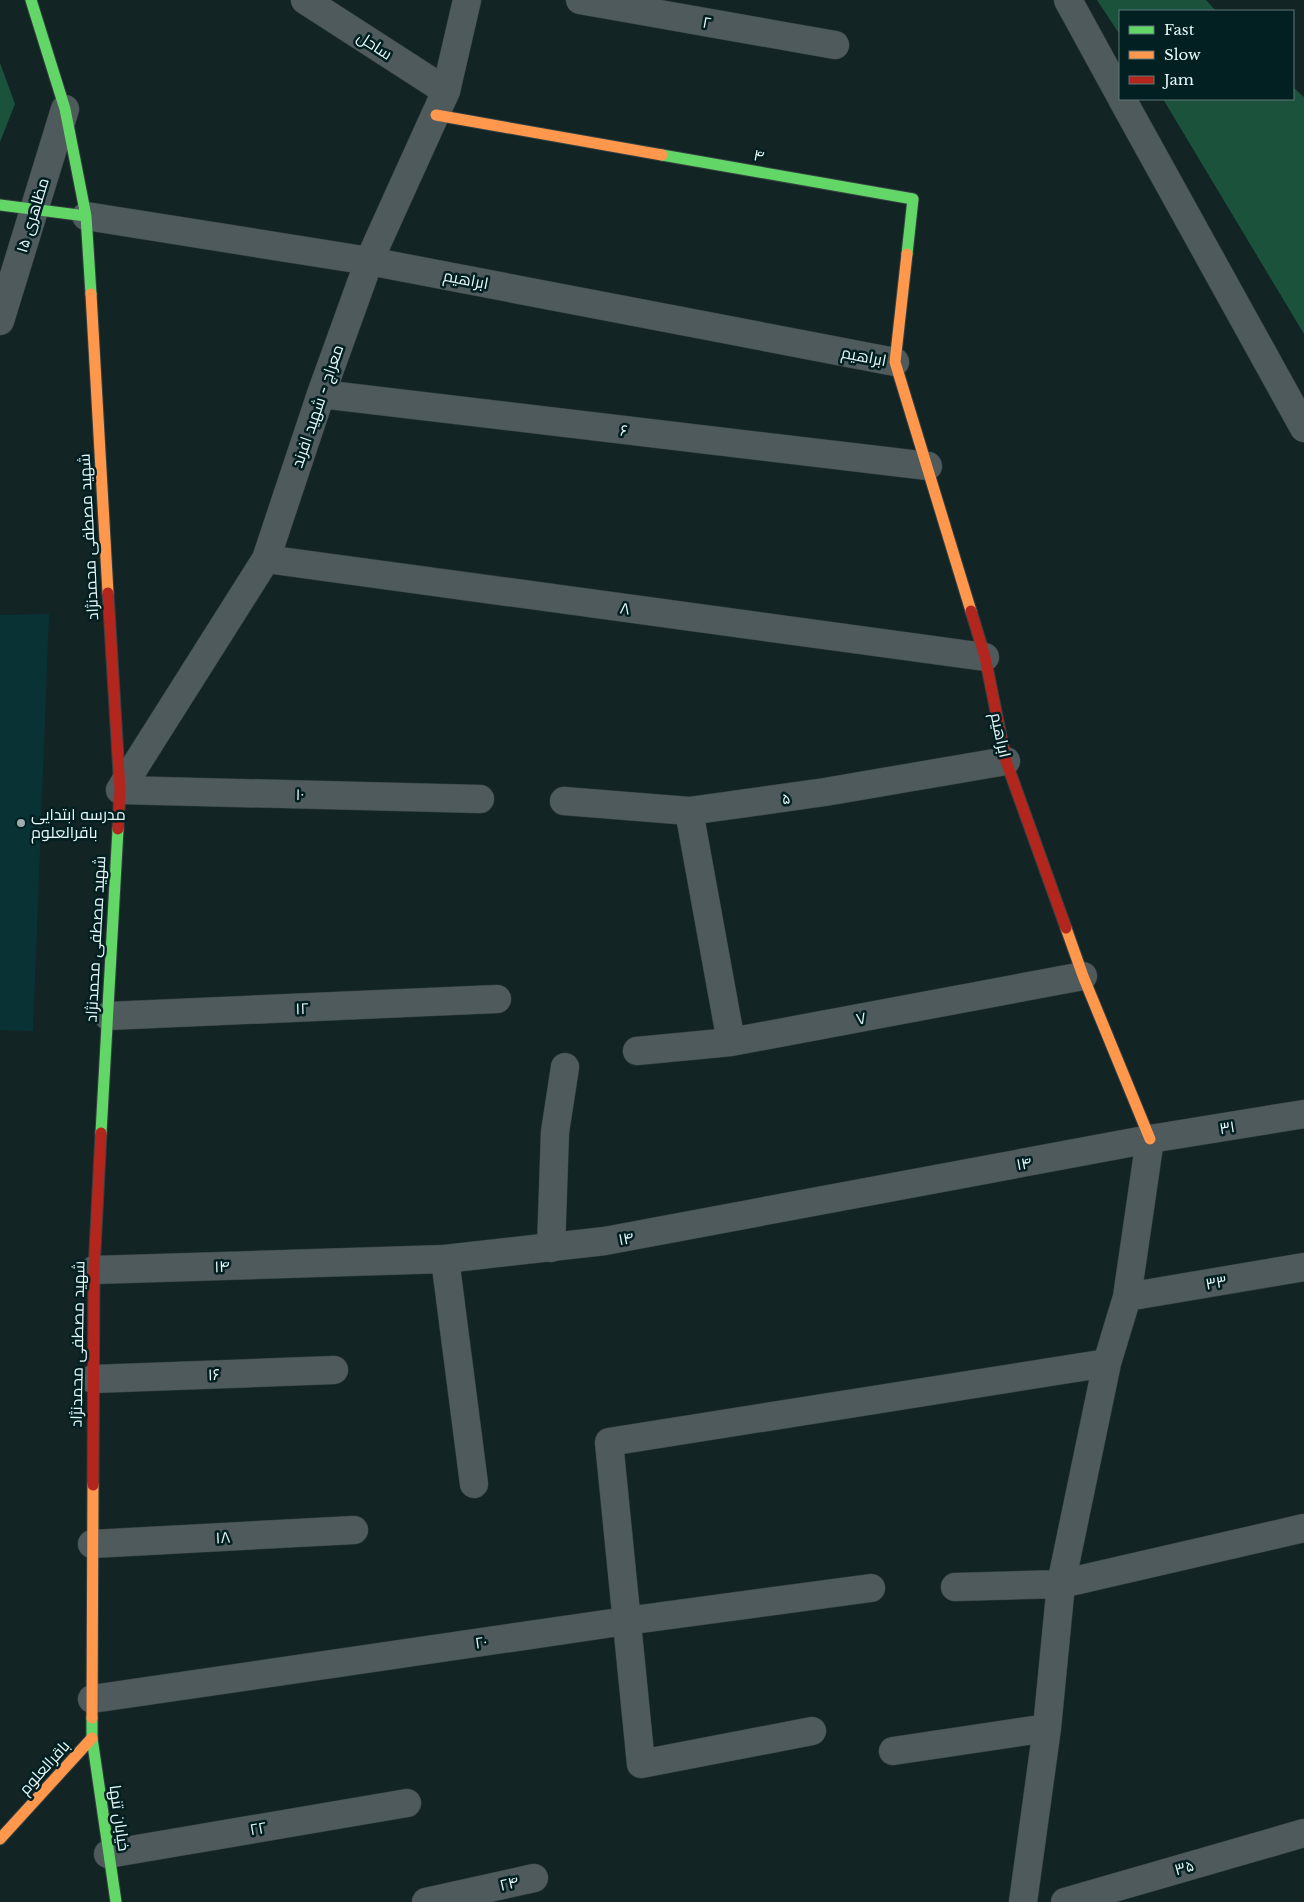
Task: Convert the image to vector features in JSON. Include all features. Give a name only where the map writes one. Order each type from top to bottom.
[{"type":"main road","name":"شهید مصطفی محمدنژاد","points":[[31,0],[65,109],[86,216],[120,790],[94,1270],[92,1738]]},
{"type":"main road","name":"۴","points":[[441,103],[914,199],[895,362]]},
{"type":"main road","points":[[0,205],[86,216]]},
{"type":"main road","name":"ابراهیم","points":[[895,362],[985,657],[1006,761],[1083,976],[1150,1139]]},
{"type":"main road","name":"باقرالعلوم","points":[[0,1839],[92,1738]]},
{"type":"main road","name":"خیابان تنها","points":[[92,1738],[116,1902]]},
{"type":"street","name":"ساحل","points":[[304,0],[441,103]]},
{"type":"street","name":"معراج - شهید افرند","points":[[120,790],[266,559],[321,394],[369,261],[441,103],[467,0]]},
{"type":"street","name":"۲","points":[[580,0],[835,45]]},
{"type":"street","points":[[1068,0],[1119,93]]},
{"type":"street","points":[[1123,100],[1304,428]]},
{"type":"street","name":"۱۵ مظاهری","points":[[0,321],[65,109]]},
{"type":"street","name":"ابراهیم","points":[[86,216],[369,261],[895,362]]},
{"type":"street","name":"۶","points":[[321,394],[928,466]]},
{"type":"street","name":"۸","points":[[266,559],[985,657]]},
{"type":"street","name":"۵","points":[[564,801],[689,810],[825,792],[1006,761]]},
{"type":"street","name":"۱۰","points":[[120,790],[480,799]]},
{"type":"street","points":[[689,810],[731,1042]]},
{"type":"street","name":"۷","points":[[637,1051],[731,1042],[1083,976]]},
{"type":"street","name":"۱۲","points":[[108,1016],[497,999]]},
{"type":"street","points":[[551,1248],[555,1132],[565,1067]]},
{"type":"street","name":"۳۱","points":[[1150,1139],[1304,1114]]},
{"type":"street","points":[[1024,1902],[1047,1728],[1062,1584],[1107,1363],[1127,1297],[1150,1139]]},
{"type":"street","name":"۱۴","points":[[94,1270],[444,1259],[551,1248],[614,1240],[1150,1139]]},
{"type":"street","points":[[444,1259],[474,1484]]},
{"type":"street","name":"۳۳","points":[[1127,1297],[1304,1267]]},
{"type":"street","points":[[812,1731],[641,1764],[609,1442],[1107,1363]]},
{"type":"street","name":"۱۶","points":[[93,1379],[334,1370]]},
{"type":"street","points":[[955,1587],[1062,1584],[1304,1528]]},
{"type":"street","name":"۱۸","points":[[92,1544],[354,1530]]},
{"type":"street","name":"۲۰","points":[[92,1699],[626,1621],[871,1588]]},
{"type":"street","points":[[893,1751],[1047,1728]]},
{"type":"street","name":"۲۲","points":[[108,1854],[408,1803]]},
{"type":"street","name":"۳۵","points":[[1065,1902],[1304,1833]]},
{"type":"street","name":"۲۴","points":[[426,1902],[534,1878]]},
{"type":"shaded area","name":"مدرسه ابتدایی باقرالعلوم","points":[[49,614],[33,1031],[0,1030],[0,615]]},
{"type":"green space","points":[[1097,0],[1206,0],[1215,10],[1119,10],[1119,33]]},
{"type":"green space","points":[[0,63],[15,104],[0,142]]},
{"type":"green space","points":[[1294,88],[1304,97],[1304,334],[1164,100],[1294,100]]},
{"type":"traffic: fast","points":[[31,0],[65,109],[86,216],[91,294]]},
{"type":"traffic: fast","points":[[662,155],[913,199],[907,254]]},
{"type":"traffic: fast","points":[[0,205],[86,216]]},
{"type":"traffic: fast","points":[[101,1133],[118,829]]},
{"type":"traffic: fast","points":[[92,1718],[92,1738],[116,1902]]},
{"type":"traffic: slow","points":[[436,115],[662,155]]},
{"type":"traffic: slow","points":[[907,254],[895,362],[971,611]]},
{"type":"traffic: slow","points":[[91,294],[108,593]]},
{"type":"traffic: slow","points":[[1066,928],[1083,976],[1150,1139]]},
{"type":"traffic: slow","points":[[92,1718],[93,1485]]},
{"type":"traffic: slow","points":[[0,1839],[92,1738]]},
{"type":"traffic: jam","points":[[108,593],[120,790],[118,829]]},
{"type":"traffic: jam","points":[[971,611],[985,657],[1006,761],[1066,928]]},
{"type":"traffic: jam","points":[[93,1485],[94,1270],[101,1133]]},
{"type":"place","name":"مدرسه ابتدایی باقرالعلوم","points":[[21,823]]}]
